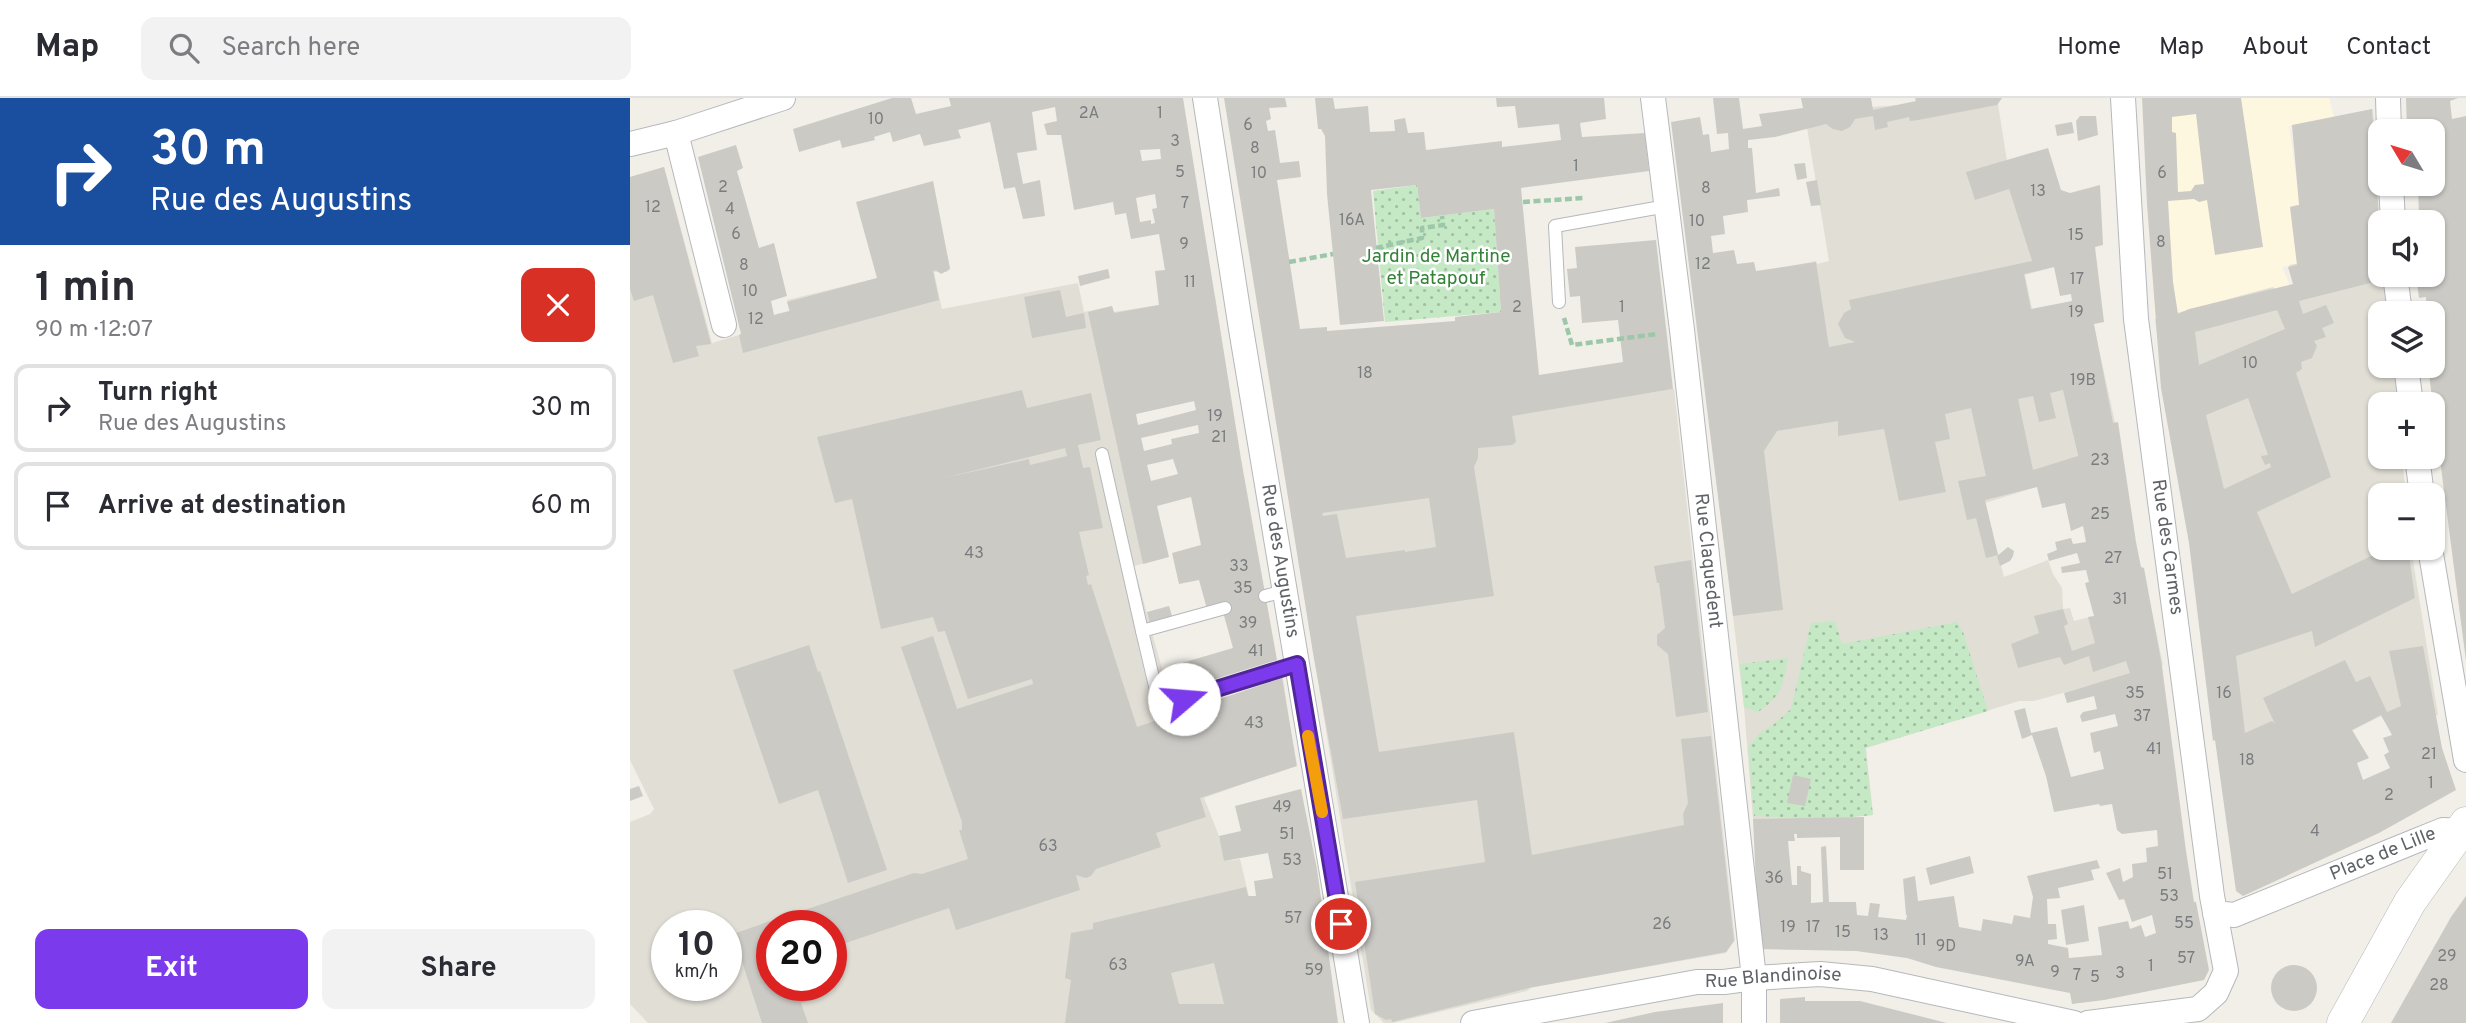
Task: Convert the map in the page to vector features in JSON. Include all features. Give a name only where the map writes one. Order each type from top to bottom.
[{"type":"street","points":[[630,145],[783,98]]},
{"type":"street","name":"Rue des Augustins","points":[[1205,98],[1275,594],[1297,664],[1357,1023]]},
{"type":"street","name":"Rue Claquedent","points":[[1653,98],[1682,330],[1754,978],[1754,1023]]},
{"type":"street","name":"Rue des Carmes","points":[[2088,1023],[2198,1009],[2216,993],[2226,971],[2215,913],[2136,318],[2123,98]]},
{"type":"street","points":[[2388,98],[2389,119]]},
{"type":"street","points":[[676,133],[724,325]]},
{"type":"street","points":[[2432,560],[2466,760]]},
{"type":"street","name":"Place de Lille","points":[[2215,913],[2234,915],[2443,830],[2463,827]]},
{"type":"street","name":"Place de Lille","points":[[2343,1023],[2410,902],[2463,827]]},
{"type":"street","name":"Rue Blandinoise","points":[[1473,1023],[1697,982],[1821,974],[1872,979],[2074,1023]]},
{"type":"lane","points":[[1559,302],[1555,226],[1667,206]]},
{"type":"lane","points":[[1102,454],[1160,707],[1297,664]]},
{"type":"lane","points":[[1142,631],[1225,608]]},
{"type":"path","points":[[1376,248],[1422,238],[1422,228],[1443,225],[1442,216]]},
{"type":"path","points":[[1289,262],[1333,254]]},
{"type":"path","points":[[1559,302],[1572,345],[1682,330]]},
{"type":"shaded area","points":[[2001,98],[1998,104],[2009,188],[2032,261],[2054,267],[2025,275],[2032,309],[2093,322],[2116,427],[2073,434],[2078,457],[2036,487],[1985,503],[2004,577],[2048,560],[2062,588],[2063,609],[2070,608],[2074,621],[2150,602],[2163,665],[2034,701],[2019,701],[1866,748],[1873,815],[1825,819],[1753,819],[1744,707],[1715,469],[1729,278],[1816,261],[1817,264],[1829,261],[1807,128],[1871,107]]},
{"type":"shaded area","points":[[2142,98],[2329,98],[2334,117],[2289,126],[2300,205],[2293,206],[2297,264],[2282,267],[2290,286],[2277,292],[2269,288],[2155,319]]},
{"type":"shaded area","points":[[2373,109],[2374,119],[2368,119],[2368,196],[2378,196],[2379,210],[2368,210],[2368,287],[2388,287],[2389,301],[2368,301],[2368,378],[2396,378],[2397,392],[2368,392],[2368,469],[2403,469],[2405,483],[2368,483],[2368,560],[2413,560],[2438,715],[2393,733],[2381,716],[2277,769],[2224,800],[2190,542],[2167,415],[2155,319],[2273,287],[2277,292],[2294,285],[2289,265],[2300,263],[2292,206],[2300,205],[2294,126]]},
{"type":"shaded area","points":[[664,167],[712,343],[776,324],[776,314],[789,311],[787,300],[878,278],[933,181],[950,268],[947,272],[934,272],[942,309],[1078,283],[1084,312],[1112,306],[1114,312],[1215,296],[1230,393],[1135,414],[1168,557],[1134,566],[1150,625],[1224,612],[1174,629],[1152,633],[1163,672],[1180,707],[1189,709],[1283,678],[1296,765],[1204,798],[1219,836],[1225,861],[1240,859],[1260,943],[1234,1023],[648,1023],[630,1004],[630,822],[650,814],[654,809],[630,760],[630,177]]},
{"type":"shaded area","points":[[1674,389],[1735,940],[1726,953],[1532,987],[1527,991],[1384,1023],[1371,1010],[1279,439],[1510,415]]},
{"type":"green space","name":"Jardin de Martine et Patapouf","points":[[1417,185],[1421,218],[1494,209],[1501,312],[1385,322],[1373,191]]},
{"type":"green space","points":[[1835,621],[1842,644],[1957,622],[1963,632],[1988,711],[1865,748],[1873,815],[1829,819],[1754,816],[1748,747],[1760,733],[1791,709],[1811,623]]},
{"type":"green space","points":[[1788,658],[1783,683],[1777,695],[1758,712],[1744,707],[1740,664]]},
{"type":"building","points":[[892,98],[911,98],[916,114],[951,106],[949,98],[1183,98],[1241,459],[1277,660],[1212,680],[1207,679],[1204,670],[1179,679],[1175,665],[1233,648],[1223,612],[1207,609],[1199,580],[1179,584],[1172,553],[1201,545],[1191,497],[1157,506],[1169,557],[1143,564],[1088,312],[1112,306],[1114,313],[1159,305],[1155,271],[1165,270],[1159,234],[1131,239],[1126,213],[1115,215],[1113,202],[1074,210],[1061,135],[1047,135],[1044,124],[1057,121],[1055,107],[1032,112],[1037,150],[1017,153],[1023,184],[1040,180],[1045,216],[1023,219],[1015,187],[1004,189],[990,122],[958,130],[961,138],[924,146],[920,134],[893,142],[890,132],[874,137],[875,140],[842,148],[840,140],[799,152],[793,129]],"holes":[[[1160,149],[1161,159],[1142,161],[1140,150]],[[1155,194],[1157,208],[1152,209],[1155,223],[1151,224],[1151,220],[1140,222],[1136,198]],[[1194,401],[1196,410],[1138,425],[1136,414]],[[1198,425],[1199,433],[1171,439],[1172,444],[1144,451],[1141,438]],[[1173,459],[1178,474],[1151,481],[1147,465]]]},
{"type":"building","points":[[1224,98],[1285,98],[1287,107],[1269,108],[1271,119],[1266,121],[1268,131],[1275,130],[1280,163],[1299,161],[1301,177],[1277,180],[1300,329],[1327,327],[1327,331],[1455,321],[1455,317],[1501,312],[1494,209],[1421,218],[1417,185],[1371,190],[1384,321],[1340,325],[1327,194],[1325,136],[1321,129],[1318,129],[1315,98],[1333,98],[1335,109],[1368,106],[1370,132],[1395,131],[1394,120],[1405,118],[1408,133],[1424,132],[1426,150],[1502,141],[1502,147],[1561,140],[1559,124],[1518,128],[1515,106],[1497,107],[1496,98],[1604,98],[1606,119],[1580,123],[1582,137],[1645,133],[1649,171],[1521,188],[1539,375],[1623,362],[1618,320],[1582,323],[1580,296],[1570,297],[1567,269],[1577,268],[1575,247],[1656,240],[1673,389],[1512,416],[1516,442],[1512,445],[1478,448],[1474,467],[1494,596],[1356,616],[1379,752],[1514,732],[1532,855],[1684,825],[1683,814],[1688,803],[1681,739],[1711,736],[1734,941],[1726,952],[1529,988],[1392,1022],[1391,1019],[1386,1020],[1375,1014],[1355,882],[1485,862],[1477,800],[1343,819],[1313,653]],"holes":[[[1429,498],[1436,547],[1346,558],[1337,514],[1323,516],[1322,513]]]},
{"type":"building","points":[[1713,98],[1739,98],[1743,129],[1762,126],[1759,114],[1803,108],[1801,98],[1871,98],[1873,110],[1916,101],[1915,98],[2002,98],[1997,105],[1918,120],[1910,121],[1909,117],[1887,122],[1888,127],[1875,130],[1873,116],[1855,119],[1850,127],[1842,131],[1826,124],[1775,137],[1748,140],[1748,148],[1752,148],[1756,193],[1779,188],[1780,196],[1747,200],[1748,212],[1723,216],[1725,234],[1711,236],[1713,253],[1734,250],[1737,264],[1754,262],[1756,271],[1816,262],[1829,347],[1855,342],[1845,338],[1838,324],[1844,313],[1851,309],[1849,300],[2032,261],[2009,189],[1975,200],[1966,172],[2048,148],[2061,190],[2070,193],[2100,185],[2103,245],[2095,247],[2104,322],[2094,324],[2113,423],[2118,422],[2136,542],[2141,567],[2144,568],[2162,666],[2186,851],[2209,970],[2204,980],[2072,1004],[2070,993],[1936,967],[1907,958],[1856,951],[1759,949],[1753,819],[1864,817],[1864,870],[1840,870],[1840,837],[1797,838],[1797,834],[1794,834],[1795,841],[1788,841],[1792,885],[1797,885],[1797,866],[1801,866],[1801,871],[1811,874],[1811,903],[1823,902],[1821,847],[1826,846],[1829,902],[1856,902],[1857,915],[1868,916],[1870,903],[1880,904],[1878,917],[1906,920],[1903,879],[1915,876],[1918,901],[1954,896],[1959,927],[1981,931],[1983,919],[2012,924],[2014,915],[2030,918],[2033,897],[2027,876],[2097,860],[2100,868],[2091,870],[2094,880],[2058,888],[2060,898],[2047,899],[2048,924],[2056,924],[2057,939],[2048,940],[2048,944],[2068,948],[2069,958],[2102,955],[2098,927],[2128,921],[2130,929],[2141,925],[2145,937],[2156,933],[2152,915],[2132,922],[2124,899],[2119,900],[2106,873],[2120,868],[2123,882],[2133,877],[2132,864],[2147,862],[2146,848],[2158,846],[2157,830],[2122,834],[2117,830],[2112,804],[2054,812],[2046,776],[2032,735],[2022,739],[2014,711],[2025,708],[2031,733],[2057,727],[2071,777],[2104,769],[2100,751],[2094,753],[2090,733],[2118,726],[2115,714],[2082,722],[2080,716],[2083,712],[2097,709],[2094,696],[2067,703],[2064,693],[2130,673],[2126,661],[2093,672],[2089,656],[2064,665],[2060,657],[2018,668],[2011,644],[2039,633],[2034,616],[2063,609],[2068,624],[2064,626],[2072,651],[2095,643],[2088,617],[2094,616],[2085,583],[2089,582],[2086,570],[2062,573],[2061,567],[2080,563],[2077,553],[2049,561],[2047,554],[2057,550],[2055,542],[2071,538],[2073,544],[2086,542],[2083,526],[2071,531],[2065,503],[2042,508],[2037,487],[1985,500],[1998,555],[1986,558],[1976,518],[1967,520],[1958,481],[1986,476],[1971,408],[1945,414],[1950,439],[1935,442],[1946,492],[1899,501],[1884,429],[1838,436],[1838,421],[1777,431],[1764,451],[1783,610],[1733,616],[1671,122],[1700,117],[1703,135],[1709,134],[1711,152],[1729,149],[1728,133],[1717,134]],"holes":[[[2054,267],[2060,296],[2071,294],[2072,301],[2031,309],[2024,274]],[[2063,390],[2078,456],[2033,470],[2018,399],[2033,396],[2039,422],[2056,418],[2050,393]]]},
{"type":"building","points":[[2142,98],[2241,98],[2263,247],[2215,255],[2207,200],[2168,201],[2173,282],[2178,314],[2293,284],[2288,267],[2297,265],[2290,207],[2299,205],[2292,125],[2372,109],[2373,119],[2368,119],[2368,196],[2378,196],[2378,210],[2368,210],[2368,284],[2299,301],[2303,314],[2326,305],[2334,323],[2322,328],[2326,337],[2314,341],[2317,346],[2312,358],[2301,362],[2302,369],[2296,373],[2331,477],[2257,512],[2292,594],[2368,558],[2368,560],[2410,560],[2415,598],[2315,647],[2312,631],[2236,656],[2245,733],[2272,721],[2275,724],[2263,698],[2345,660],[2356,682],[2370,676],[2387,712],[2401,706],[2389,651],[2423,646],[2442,748],[2456,790],[2379,833],[2243,896],[2236,891],[2215,740],[2213,741],[2189,543],[2161,388]],"holes":[[[2196,114],[2204,184],[2195,185],[2191,191],[2178,192],[2176,133],[2172,132],[2172,117]],[[2277,310],[2285,329],[2199,365],[2195,332]],[[2248,398],[2268,455],[2261,456],[2265,465],[2270,463],[2271,467],[2224,489],[2206,415]],[[2381,715],[2392,735],[2383,738],[2389,752],[2384,755],[2390,768],[2363,780],[2357,763],[2369,758],[2352,730]]]},
{"type":"building","points":[[2406,98],[2458,98],[2450,101],[2452,119],[2466,116],[2466,661],[2441,469],[2445,469],[2445,392],[2431,392],[2430,378],[2445,378],[2445,301],[2426,301],[2426,297],[2419,298],[2418,287],[2445,287],[2445,210],[2419,210],[2418,196],[2445,196],[2445,119],[2407,119]]},
{"type":"building","points":[[2080,116],[2096,116],[2098,135],[2078,141],[2076,121]]},
{"type":"building","points":[[2072,122],[2074,133],[2057,136],[2055,125]]},
{"type":"building","points":[[736,145],[743,168],[737,171],[759,248],[774,243],[787,296],[771,301],[774,315],[790,311],[787,302],[877,278],[856,202],[933,181],[950,269],[941,274],[933,271],[939,300],[743,353],[741,334],[698,157]]},
{"type":"building","points":[[1805,163],[1807,178],[1797,180],[1794,164]]},
{"type":"building","points":[[664,167],[711,344],[696,346],[699,356],[673,363],[653,295],[634,301],[630,289],[630,177]]},
{"type":"building","points":[[1817,180],[1821,205],[1811,206],[1806,182]]},
{"type":"building","points":[[1108,269],[1110,278],[1080,286],[1078,276]]},
{"type":"building","points":[[1060,290],[1066,317],[1084,313],[1086,328],[1032,338],[1024,297]]},
{"type":"building","points":[[1022,390],[1027,408],[1091,393],[1101,440],[1078,445],[1083,468],[1090,467],[1103,528],[1079,532],[1089,575],[1086,576],[1088,585],[1091,584],[1137,727],[1282,678],[1297,766],[1200,798],[1206,817],[1156,833],[1161,847],[1096,869],[1086,878],[1076,875],[1080,890],[956,930],[949,908],[847,943],[847,910],[805,910],[914,873],[922,874],[968,859],[959,830],[962,830],[962,822],[901,647],[933,636],[957,709],[1033,684],[1032,679],[968,699],[945,631],[938,632],[933,617],[881,629],[852,499],[835,503],[817,437]],"holes":[[[1065,448],[1067,456],[1030,465],[1029,459],[944,478]]]},
{"type":"building","points":[[2008,547],[2014,551],[2013,556],[2010,561],[2000,566],[1997,556]]},
{"type":"building","points":[[1691,560],[1708,712],[1676,717],[1668,654],[1657,645],[1657,635],[1665,628],[1654,566]]},
{"type":"building","points":[[1169,606],[1173,619],[1150,625],[1147,612]]},
{"type":"building","points":[[809,645],[887,870],[848,883],[818,790],[779,804],[733,670]]},
{"type":"building","points":[[1793,775],[1811,779],[1805,806],[1787,803]]},
{"type":"building","points":[[639,786],[643,796],[630,801],[630,789]]},
{"type":"building","points":[[1301,789],[1317,869],[1338,1023],[1065,1023],[1071,980],[1065,978],[1071,933],[1093,929],[1093,923],[1246,887],[1248,896],[1256,896],[1254,881],[1273,878],[1268,853],[1224,861],[1219,836],[1241,831],[1235,806]],"holes":[[[1214,963],[1224,1004],[1179,1004],[1171,973]]]},
{"type":"building","points":[[1970,856],[1974,873],[1930,885],[1926,868]]},
{"type":"building","points":[[2466,896],[2466,1023],[2391,1023],[2451,917]]},
{"type":"building","points":[[2084,905],[2089,941],[2066,945],[2061,910]]},
{"type":"building","points":[[756,926],[756,1001],[807,1001],[801,1003],[808,1023],[762,1023],[742,962],[742,931]]},
{"type":"building","points":[[2294,965],[2311,971],[2317,988],[2311,1005],[2294,1011],[2277,1005],[2271,988],[2277,971]]},
{"type":"building","points":[[1805,997],[1805,1001],[1860,1001],[1947,1023],[1780,1023],[1780,999]]},
{"type":"building","points":[[1723,1003],[1723,1023],[1605,1023],[1655,1012]]},
{"type":"slow traffic","points":[[1308,736],[1322,812]]},
{"type":"route","points":[[1184,699],[1297,664],[1341,924]]}]
